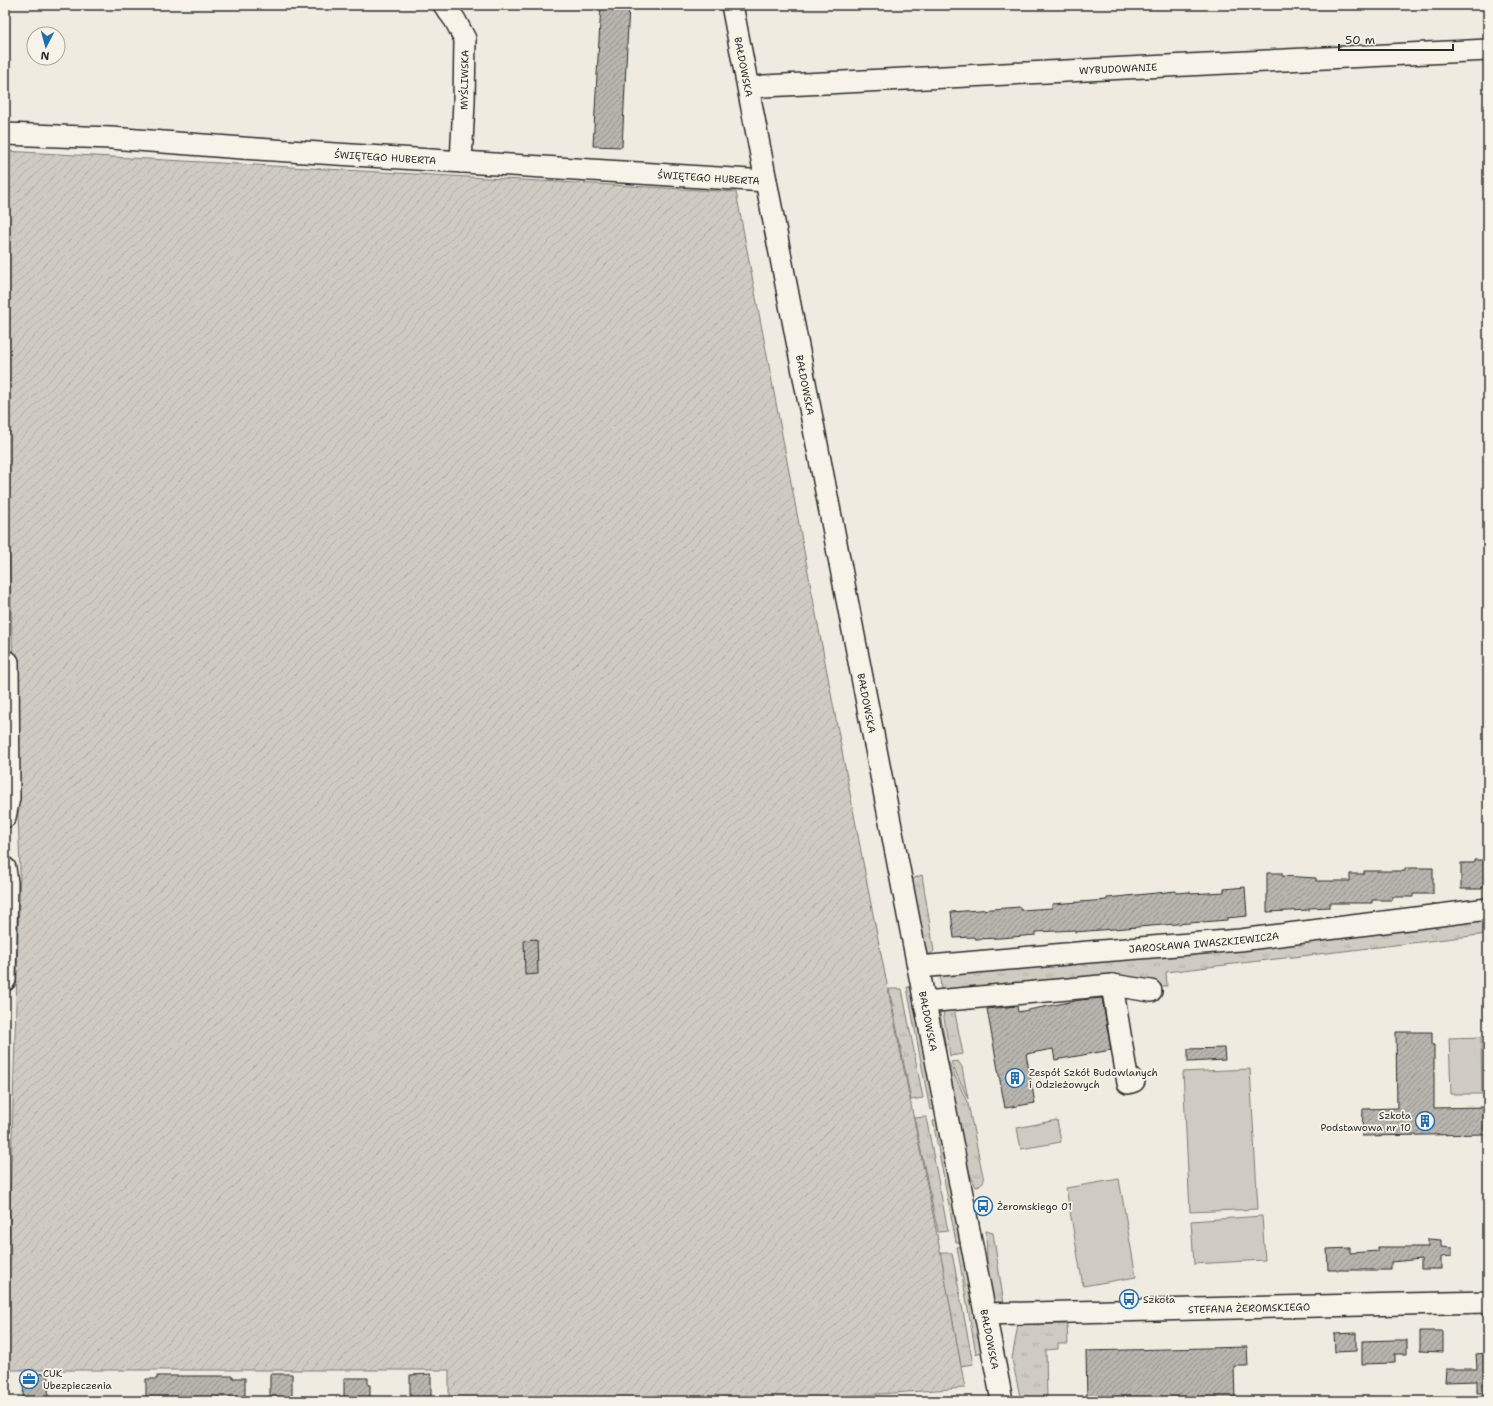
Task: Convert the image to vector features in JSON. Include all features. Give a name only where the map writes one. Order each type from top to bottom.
[{"type":"street","name":"MYŚLIWSKA","points":[[444,5],[455,20],[465,39],[461,162]]},
{"type":"street","name":"BAŁDOWSKA","points":[[732,5],[1002,1401]]},
{"type":"street","name":"WYBUDOWANIE","points":[[749,89],[764,86],[1488,50]]},
{"type":"street","name":"ŚWIĘTEGO HUBERTA","points":[[5,134],[111,138],[242,148],[766,181]]},
{"type":"street","points":[[5,817],[9,798],[8,662]]},
{"type":"street","points":[[5,868],[7,883],[5,980]]},
{"type":"street","name":"JAROSŁAWA IWASZKIEWICZA","points":[[919,967],[1240,940],[1488,909]]},
{"type":"street","points":[[925,1002],[1112,985],[1151,991]]},
{"type":"street","points":[[1112,985],[1128,1083],[1134,1081]]},
{"type":"street","name":"STEFANA ŻEROMSKIEGO","points":[[985,1314],[1488,1302]]},
{"type":"green space","points":[[5,151],[736,192],[870,899],[939,1245],[965,1388],[779,1401],[449,1401],[449,1370],[5,1370],[20,871],[9,546],[5,522]]},
{"type":"green space","points":[[922,875],[934,951],[931,954],[927,954],[924,950],[911,884],[912,879]]},
{"type":"green space","points":[[1488,916],[1488,934],[1166,972],[1167,986],[941,995],[940,973]]},
{"type":"green space","points":[[907,987],[914,989],[936,1109],[930,1110]]},
{"type":"green space","points":[[889,989],[902,989],[923,1098],[911,1100]]},
{"type":"green space","points":[[953,1003],[963,1054],[950,1056],[942,1005]]},
{"type":"green space","points":[[939,1008],[945,1040],[947,1062],[949,1063],[968,1104],[984,1181],[977,1187],[963,1159],[937,1011]]},
{"type":"green space","points":[[1481,1037],[1482,1094],[1451,1094],[1449,1038]]},
{"type":"green space","points":[[958,1061],[962,1067],[968,1099],[951,1062]]},
{"type":"green space","points":[[1250,1069],[1258,1209],[1190,1212],[1183,1072]]},
{"type":"green space","points":[[926,1117],[948,1231],[938,1232],[914,1118]]},
{"type":"green space","points":[[1057,1120],[1061,1142],[1021,1149],[1017,1128]]},
{"type":"green space","points":[[933,1121],[937,1121],[939,1124],[963,1243],[956,1242]]},
{"type":"green space","points":[[1119,1179],[1136,1277],[1083,1286],[1066,1188]]},
{"type":"green space","points":[[1262,1216],[1265,1260],[1194,1264],[1191,1221]]},
{"type":"green space","points":[[986,1231],[993,1233],[1004,1304],[996,1302],[988,1290]]},
{"type":"green space","points":[[965,1246],[983,1351],[976,1354],[957,1247]]},
{"type":"green space","points":[[940,1253],[952,1253],[973,1364],[961,1366]]},
{"type":"green space","points":[[1018,1324],[1067,1324],[1068,1344],[1058,1344],[1058,1349],[1046,1350],[1047,1401],[1021,1401],[1012,1359]]},
{"type":"building","points":[[601,5],[629,5],[622,147],[593,146]]},
{"type":"building","points":[[1474,860],[1488,860],[1488,887],[1482,887],[1482,889],[1461,889],[1461,863],[1474,863]]},
{"type":"building","points":[[1405,868],[1433,868],[1433,894],[1413,894],[1413,897],[1392,897],[1392,900],[1372,900],[1372,903],[1330,903],[1330,907],[1309,908],[1309,910],[1267,912],[1267,873],[1282,873],[1282,876],[1316,878],[1316,881],[1350,881],[1350,874],[1364,874],[1364,871],[1405,871]]},
{"type":"building","points":[[1245,887],[1247,916],[1227,918],[1227,920],[1075,932],[1075,930],[1036,932],[1036,935],[1000,938],[954,938],[951,912],[1020,907],[1021,910],[1052,908],[1052,904],[1107,900],[1107,898],[1176,891],[1176,893],[1190,892],[1191,894],[1224,892],[1224,889]]},
{"type":"building","points":[[537,939],[538,974],[525,975],[524,940]]},
{"type":"building","points":[[1102,998],[1111,1050],[1055,1060],[1053,1049],[1026,1054],[1035,1103],[1005,1108],[987,1009],[1017,1006],[1018,1012],[1080,1000]]},
{"type":"building","points":[[1396,1032],[1432,1032],[1432,1045],[1434,1045],[1434,1108],[1488,1107],[1488,1134],[1362,1136],[1363,1109],[1397,1108]]},
{"type":"building","points":[[1224,1048],[1225,1060],[1188,1062],[1188,1049]]},
{"type":"building","points":[[1428,1239],[1441,1240],[1441,1247],[1452,1248],[1452,1256],[1441,1257],[1441,1269],[1421,1269],[1421,1259],[1391,1262],[1391,1270],[1328,1270],[1327,1249],[1350,1248],[1350,1253],[1378,1251],[1378,1247],[1428,1247]]},
{"type":"building","points":[[1420,1331],[1443,1331],[1443,1352],[1420,1351]]},
{"type":"building","points":[[1356,1333],[1356,1351],[1335,1352],[1334,1334]]},
{"type":"building","points":[[1407,1340],[1407,1354],[1395,1354],[1395,1363],[1362,1364],[1362,1341]]},
{"type":"building","points":[[1247,1347],[1248,1366],[1234,1366],[1235,1401],[1087,1401],[1086,1351]]},
{"type":"building","points":[[1488,1353],[1488,1393],[1477,1393],[1477,1381],[1445,1382],[1446,1369],[1477,1369],[1476,1354]]},
{"type":"building","points":[[24,1373],[49,1374],[48,1398],[23,1398]]},
{"type":"building","points":[[270,1374],[292,1374],[292,1401],[270,1401]]},
{"type":"building","points":[[431,1374],[431,1401],[410,1401],[410,1375]]},
{"type":"building","points":[[157,1376],[233,1376],[233,1378],[245,1378],[245,1401],[146,1401],[146,1379],[157,1379]]},
{"type":"building","points":[[344,1378],[368,1378],[368,1385],[370,1385],[370,1401],[344,1401]]},
{"type":"place","name":"Zespół Szkół Budowlanych i Odzieżowych","points":[[1015,1078]]},
{"type":"place","name":"Szkoła Podstawowa nr 10","points":[[1425,1121]]},
{"type":"place","name":"Żeromskiego 01","points":[[983,1206]]},
{"type":"place","name":"Szkoła","points":[[1129,1299]]},
{"type":"place","name":"CUK Ubezpieczenia","points":[[29,1379]]}]
